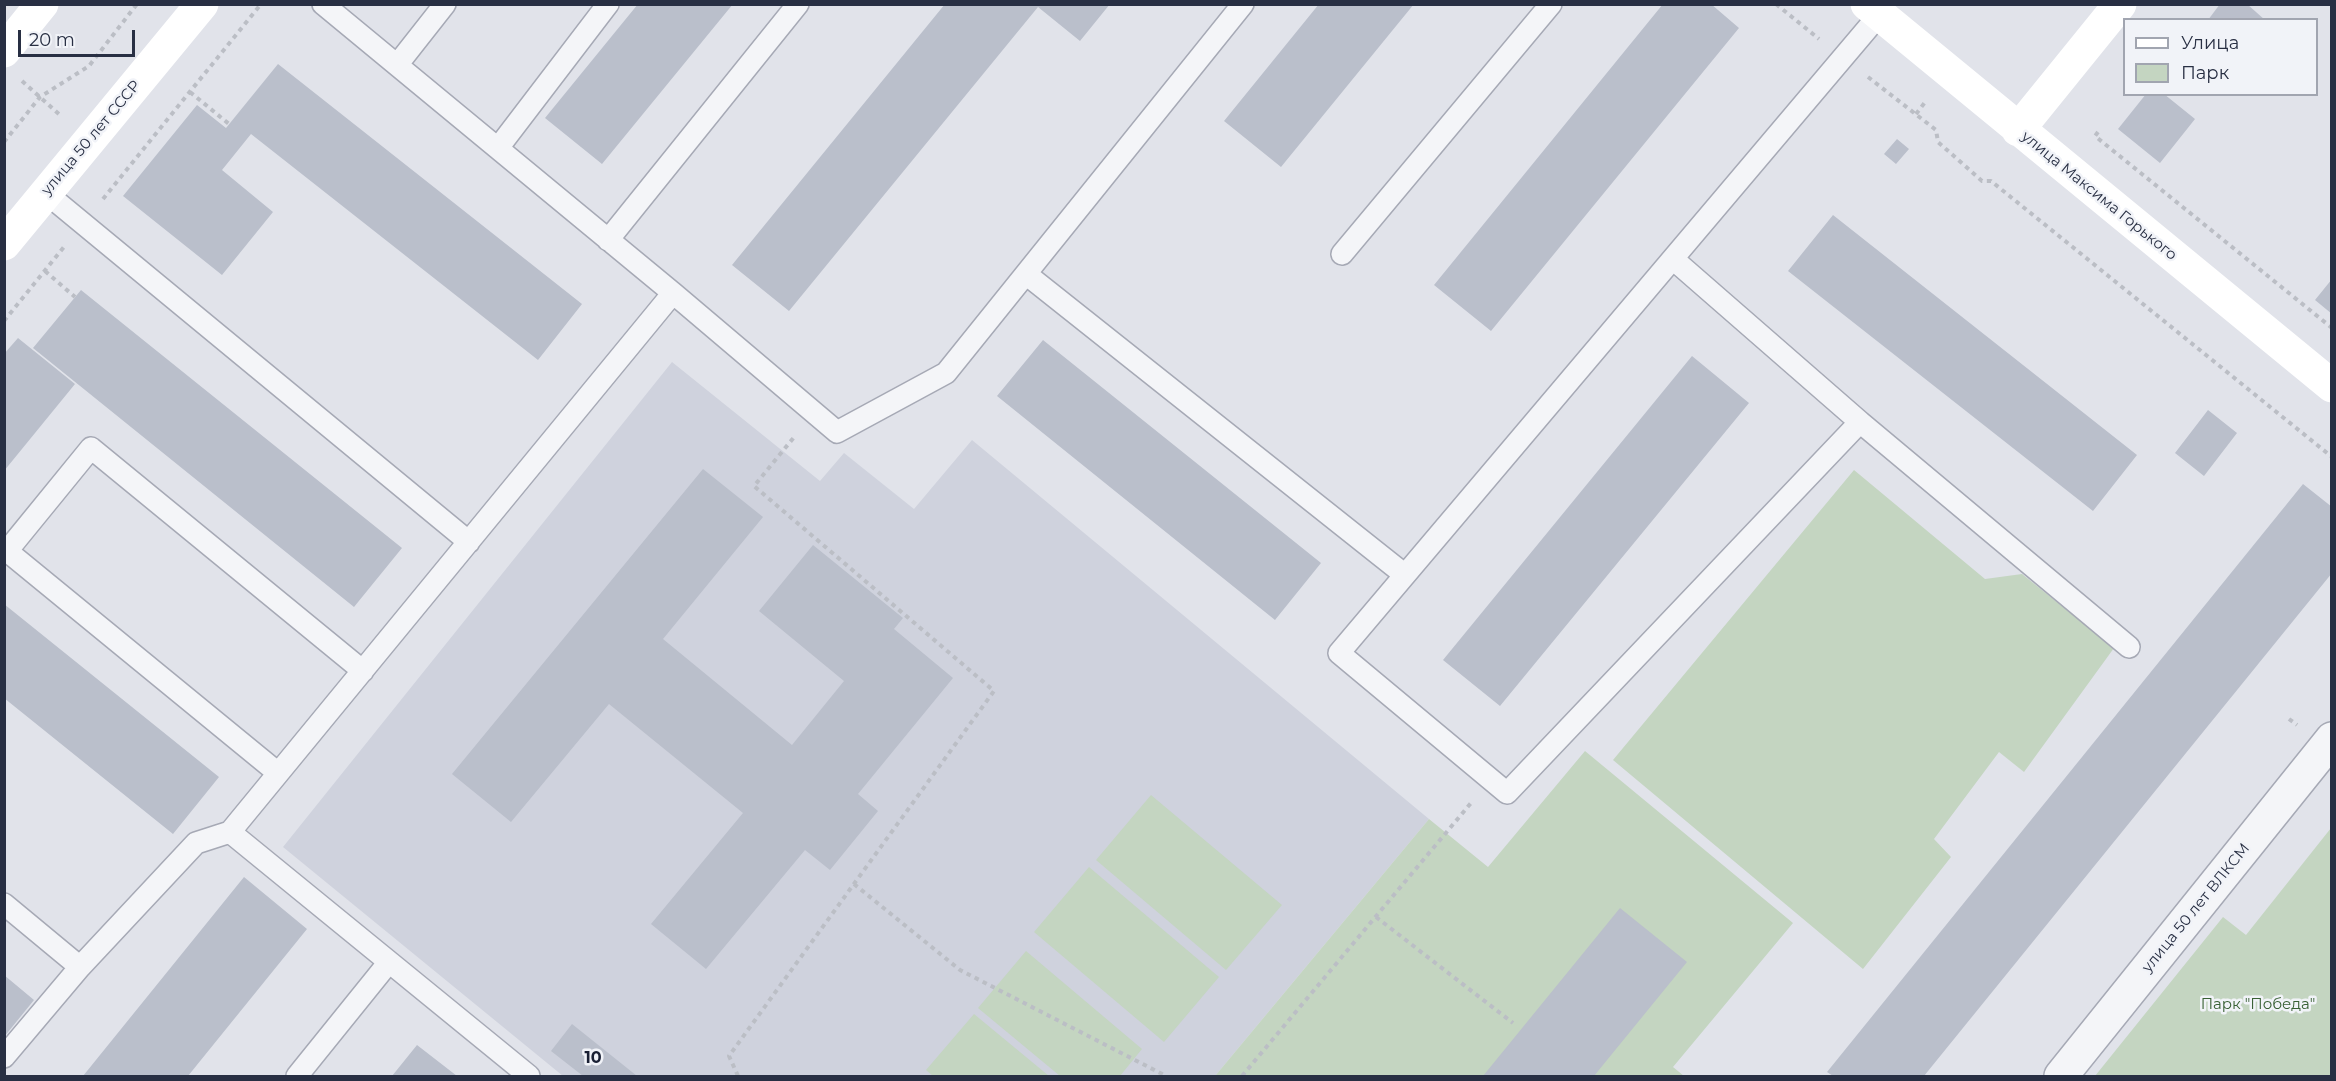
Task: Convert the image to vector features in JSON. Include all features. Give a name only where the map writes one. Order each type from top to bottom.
[{"type":"street","points":[[4,51],[42,4]]},
{"type":"street","name":"улица 50 лет СССР","points":[[4,244],[202,4]]},
{"type":"street","points":[[2018,129],[2120,4]]},
{"type":"street","name":"улица Максима Горького","points":[[1873,10],[2331,386]]},
{"type":"street","name":"улица 50 лет ВЛКСМ","points":[[2061,1077],[2331,740]]},
{"type":"lane","points":[[323,4],[673,293],[837,432],[946,374],[1243,4]]},
{"type":"lane","points":[[397,65],[445,4]]},
{"type":"lane","points":[[498,148],[608,4]]},
{"type":"lane","points":[[608,240],[798,4]]},
{"type":"lane","points":[[1342,254],[1551,4]]},
{"type":"lane","points":[[1860,422],[1507,793],[1340,653],[1844,58],[1873,10]]},
{"type":"lane","points":[[46,193],[469,542]]},
{"type":"lane","points":[[1673,259],[1860,422],[2129,647]]},
{"type":"lane","points":[[1026,274],[1405,575]]},
{"type":"lane","points":[[4,1057],[80,968],[196,843],[230,832],[673,293]]},
{"type":"lane","points":[[278,773],[7,551],[91,448],[363,671]]},
{"type":"lane","points":[[230,832],[529,1077]]},
{"type":"lane","points":[[4,904],[80,968]]},
{"type":"lane","points":[[297,1077],[389,962]]},
{"type":"path","points":[[4,142],[40,97],[89,66],[137,4]]},
{"type":"path","points":[[4,321],[261,4]]},
{"type":"path","points":[[1776,4],[1936,130],[1938,142],[1982,181],[1991,180],[2331,457]]},
{"type":"path","points":[[190,92],[229,124]]},
{"type":"path","points":[[2098,132],[2095,136],[2331,328]]},
{"type":"path","points":[[45,271],[75,297]]},
{"type":"path","points":[[738,1077],[729,1056],[994,691],[754,486],[814,412]]},
{"type":"path","points":[[1242,1077],[1490,779]]},
{"type":"path","points":[[854,884],[960,970],[1166,1077]]},
{"type":"path","points":[[1376,917],[1513,1023]]},
{"type":"shaded area","points":[[672,362],[820,481],[844,453],[914,509],[972,440],[1429,819],[1215,1076],[563,1076],[283,847]]},
{"type":"green space","points":[[1854,470],[1985,579],[2022,574],[2114,648],[2024,772],[1999,752],[1934,839],[1951,857],[1863,969],[1613,760]]},
{"type":"green space","points":[[1585,751],[1793,923],[1673,1067],[1684,1076],[1215,1076],[1429,819],[1488,867]]},
{"type":"green space","points":[[1151,795],[1282,905],[1226,970],[1096,860]]},
{"type":"green space","name":"Парк \"Победа\"","points":[[2331,828],[2331,1076],[2095,1076],[2223,917],[2246,935]]},
{"type":"green space","points":[[1089,867],[1219,977],[1164,1042],[1034,932]]},
{"type":"green space","points":[[1026,951],[1142,1049],[1120,1076],[1060,1076],[978,1008]]},
{"type":"green space","points":[[974,1014],[1049,1076],[933,1076],[926,1070]]},
{"type":"building","points":[[638,4],[733,4],[602,164],[545,118]]},
{"type":"building","points":[[945,4],[1110,4],[1080,41],[1038,7],[789,311],[732,265]]},
{"type":"building","points":[[1319,4],[1414,4],[1281,167],[1224,121]]},
{"type":"building","points":[[1663,4],[1711,4],[1739,28],[1491,331],[1434,285]]},
{"type":"building","points":[[2220,4],[2247,4],[2263,18],[2210,18]]},
{"type":"building","points":[[278,64],[582,304],[538,360],[251,134],[222,170],[273,212],[222,275],[123,196],[197,105],[226,128]]},
{"type":"building","points":[[2144,96],[2166,96],[2195,119],[2160,163],[2118,129]]},
{"type":"building","points":[[1897,139],[1909,149],[1896,164],[1884,154]]},
{"type":"building","points":[[1833,215],[2137,455],[2093,511],[1788,271]]},
{"type":"building","points":[[2332,279],[2332,314],[2315,300]]},
{"type":"building","points":[[81,290],[402,548],[354,607],[33,348]]},
{"type":"building","points":[[18,338],[75,384],[4,471],[4,354]]},
{"type":"building","points":[[1043,340],[1321,563],[1275,620],[997,396]]},
{"type":"building","points":[[1692,356],[1749,403],[1500,706],[1443,660]]},
{"type":"building","points":[[2208,410],[2237,433],[2204,476],[2175,453]]},
{"type":"building","points":[[703,469],[763,517],[663,639],[792,745],[844,681],[759,611],[813,545],[903,618],[894,629],[953,678],[858,794],[878,811],[830,870],[805,850],[706,969],[651,924],[743,813],[609,704],[511,822],[452,774]]},
{"type":"building","points":[[2303,484],[2332,507],[2332,573],[1924,1076],[1833,1076],[1827,1072]]},
{"type":"building","points":[[4,604],[219,777],[173,834],[4,698]]},
{"type":"building","points":[[244,877],[307,929],[188,1076],[83,1076]]},
{"type":"building","points":[[1620,908],[1687,962],[1594,1076],[1483,1076]]},
{"type":"building","points":[[4,975],[34,1000],[4,1037]]},
{"type":"building","points":[[572,1024],[637,1076],[583,1076],[551,1051]]},
{"type":"building","points":[[417,1045],[457,1076],[392,1076]]},
{"type":"district","name":"10","points":[[593,1058]]}]
